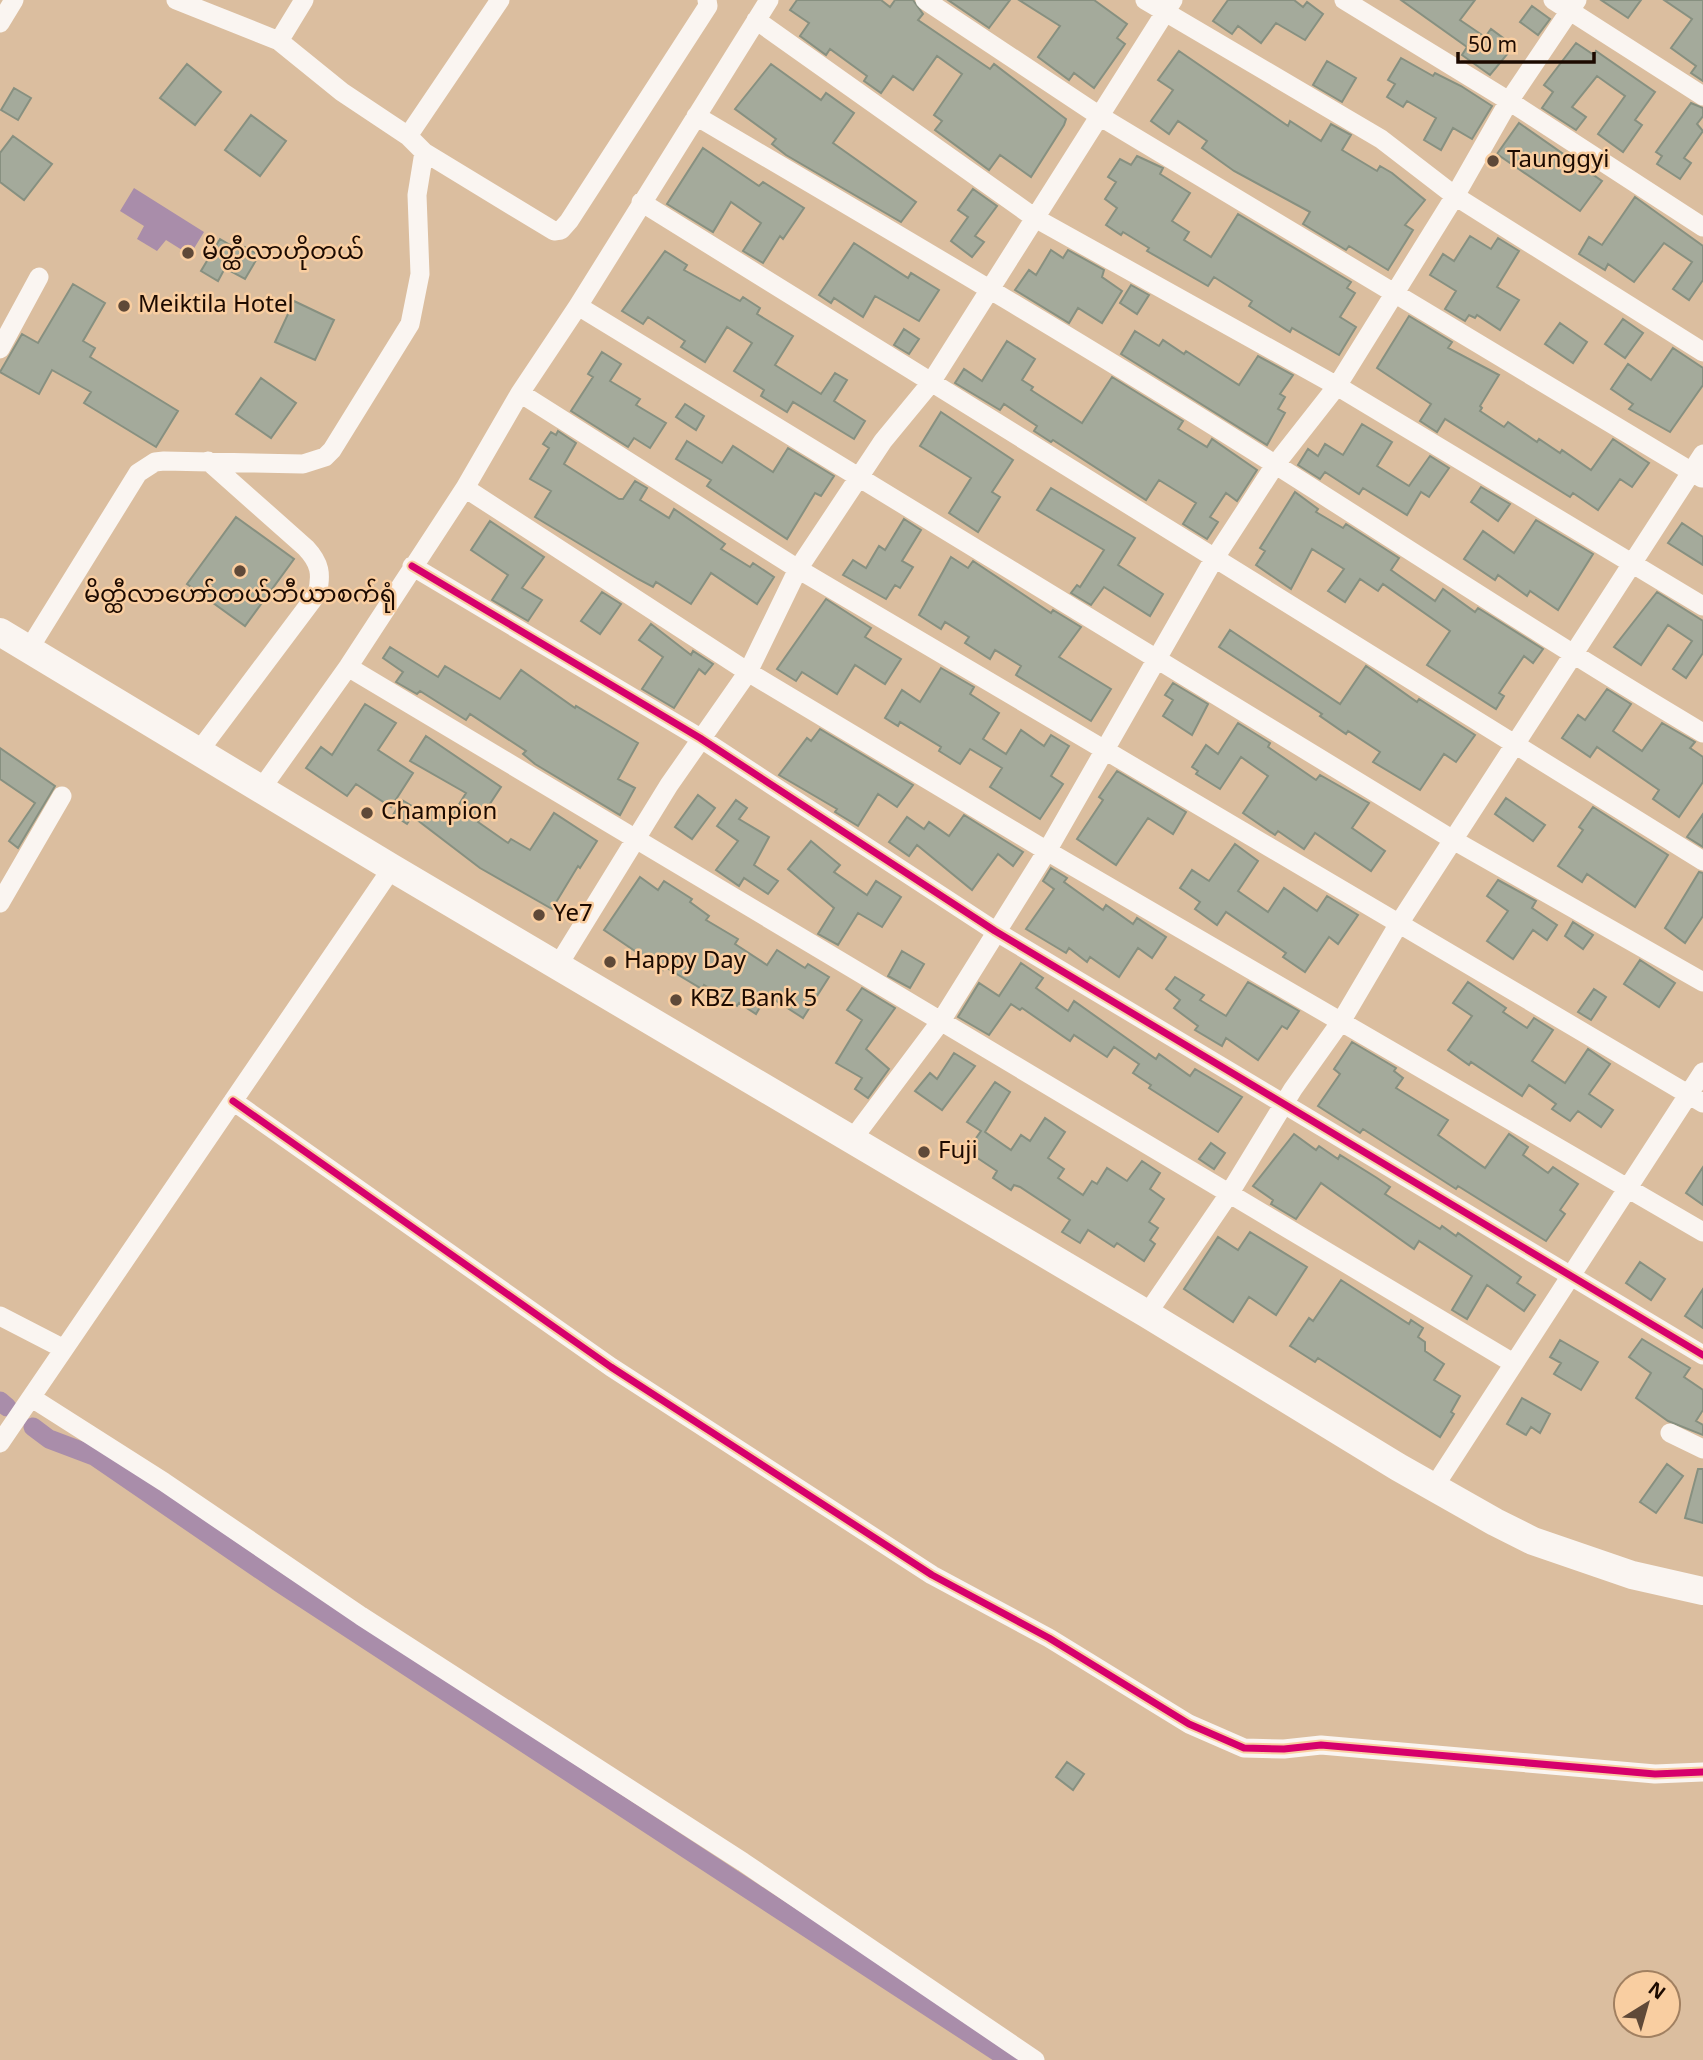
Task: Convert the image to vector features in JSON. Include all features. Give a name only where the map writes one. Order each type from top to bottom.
[{"type":"highway","points":[[0,632],[1434,1487],[1533,1541],[1632,1575],[1703,1591]]},
{"type":"street","points":[[0,23],[14,0]]},
{"type":"street","points":[[176,0],[279,41],[342,92],[408,136],[424,152],[554,231],[561,230],[708,6],[707,0]]},
{"type":"street","points":[[279,41],[304,0]]},
{"type":"street","points":[[408,136],[500,0]]},
{"type":"street","points":[[261,789],[348,667],[412,566],[466,488],[520,393],[578,306],[769,0]]},
{"type":"street","points":[[925,0],[1101,117],[1697,475]]},
{"type":"street","points":[[1145,0],[1169,6],[1381,139],[1455,196],[1703,352]]},
{"type":"street","points":[[1344,0],[1509,101],[1703,227]]},
{"type":"street","points":[[851,1141],[941,1021],[1047,851],[1214,559],[1275,465],[1337,386],[1455,196],[1567,3],[1703,96]]},
{"type":"street","points":[[558,967],[699,738],[748,671],[798,569],[857,478],[930,384],[1169,6]]},
{"type":"street","points":[[756,20],[1035,218],[1337,386],[1630,565],[1703,606]]},
{"type":"street","points":[[696,116],[990,289],[1275,465],[1572,655],[1703,733]]},
{"type":"street","points":[[29,649],[138,473],[155,462],[303,464],[325,457],[332,450],[410,324],[420,274],[417,195],[424,152]]},
{"type":"street","points":[[641,202],[930,384],[1703,861]]},
{"type":"street","points":[[0,348],[39,277]]},
{"type":"street","points":[[578,306],[1455,841],[1703,982]]},
{"type":"street","points":[[520,393],[798,569],[1696,1099]]},
{"type":"street","points":[[1147,1314],[1229,1194],[1283,1104],[1342,1020],[1398,925],[1455,841],[1630,565],[1697,475],[1703,454]]},
{"type":"street","points":[[199,751],[317,594],[321,577],[317,560],[306,548],[208,461]]},
{"type":"street","points":[[466,488],[748,671],[1047,851],[1703,1232]]},
{"type":"street","points":[[412,566],[699,738],[995,931],[1703,1355]]},
{"type":"street","points":[[348,667],[1513,1363]]},
{"type":"street","points":[[0,903],[62,796]]},
{"type":"street","points":[[0,1443],[392,868]]},
{"type":"street","points":[[1434,1487],[1629,1187],[1696,1099],[1703,1072]]},
{"type":"street","points":[[233,1101],[611,1367],[932,1575],[1049,1638],[1189,1724],[1244,1748],[1284,1749],[1321,1745],[1655,1774],[1703,1772]]},
{"type":"street","points":[[0,1316],[64,1349]]},
{"type":"street","points":[[32,1398],[164,1482],[361,1616],[743,1862],[1035,2060]]},
{"type":"street","points":[[1670,1433],[1703,1449]]},
{"type":"shaded area","points":[[134,188],[204,232],[190,255],[166,240],[157,251],[137,239],[144,226],[120,211]]},
{"type":"building","points":[[797,0],[881,0],[890,7],[895,0],[913,0],[923,14],[918,20],[990,69],[994,64],[1066,119],[1064,125],[1031,177],[1000,155],[989,170],[935,130],[942,121],[934,115],[962,74],[937,56],[913,90],[893,76],[881,93],[864,81],[867,76],[830,49],[826,55],[800,36],[809,23],[790,10]]},
{"type":"building","points":[[948,0],[1010,0],[989,28]]},
{"type":"building","points":[[1019,0],[1094,0],[1127,24],[1117,38],[1125,44],[1094,88],[1074,73],[1069,80],[1038,57],[1060,26]]},
{"type":"building","points":[[1228,0],[1294,0],[1303,7],[1307,2],[1323,14],[1305,40],[1276,23],[1261,43],[1238,26],[1232,34],[1213,21]]},
{"type":"building","points":[[1401,0],[1475,0],[1460,20],[1485,37],[1491,29],[1514,46],[1490,75],[1462,55],[1467,47]]},
{"type":"building","points":[[1601,0],[1641,0],[1628,18]]},
{"type":"building","points":[[1664,0],[1703,0],[1703,81],[1691,73],[1696,66],[1671,48],[1692,19]]},
{"type":"building","points":[[1532,6],[1550,19],[1538,35],[1520,22]]},
{"type":"building","points":[[1576,43],[1594,55],[1596,51],[1655,92],[1635,120],[1642,125],[1623,152],[1598,134],[1625,96],[1597,76],[1572,107],[1586,117],[1576,130],[1542,108],[1553,92],[1544,85]]},
{"type":"building","points":[[1179,51],[1288,126],[1290,121],[1321,141],[1331,124],[1351,135],[1342,150],[1377,171],[1380,166],[1392,173],[1425,200],[1405,225],[1413,230],[1388,270],[1349,246],[1346,250],[1303,224],[1310,212],[1234,171],[1202,148],[1207,141],[1178,121],[1169,134],[1151,121],[1173,90],[1158,80]]},
{"type":"building","points":[[1401,58],[1433,76],[1435,73],[1461,86],[1492,106],[1472,139],[1453,128],[1441,150],[1424,140],[1436,118],[1407,101],[1403,107],[1387,97],[1395,84],[1388,80]]},
{"type":"building","points":[[1327,61],[1356,78],[1342,102],[1313,85]]},
{"type":"building","points":[[187,64],[221,92],[195,125],[160,98]]},
{"type":"building","points":[[771,64],[821,100],[826,93],[854,113],[833,143],[916,202],[901,222],[786,155],[772,144],[776,139],[735,109]]},
{"type":"building","points":[[14,88],[31,98],[18,120],[1,110]]},
{"type":"building","points":[[1691,103],[1703,108],[1703,116],[1697,124],[1703,131],[1684,158],[1691,163],[1680,179],[1657,164],[1662,156],[1656,152]]},
{"type":"building","points":[[251,115],[286,141],[260,176],[225,150]]},
{"type":"building","points":[[1519,123],[1602,181],[1580,211],[1497,154]]},
{"type":"building","points":[[13,136],[52,164],[24,200],[0,182],[0,153]]},
{"type":"building","points":[[703,148],[759,186],[763,182],[804,208],[783,239],[780,236],[763,263],[743,251],[761,223],[731,202],[713,232],[667,204]]},
{"type":"building","points":[[1137,156],[1163,168],[1160,174],[1190,193],[1172,221],[1189,232],[1184,240],[1211,257],[1238,214],[1351,282],[1347,288],[1355,293],[1340,317],[1356,327],[1339,355],[1292,328],[1290,332],[1249,306],[1252,301],[1214,277],[1208,286],[1147,251],[1149,248],[1123,232],[1121,235],[1106,225],[1117,208],[1105,199],[1116,182],[1108,177],[1120,159],[1131,165]]},
{"type":"building","points":[[973,189],[997,206],[975,236],[984,242],[972,257],[951,241],[968,217],[958,210]]},
{"type":"building","points":[[1635,197],[1703,246],[1703,280],[1689,300],[1673,289],[1692,262],[1664,243],[1634,282],[1608,264],[1605,270],[1579,254],[1589,237],[1602,245]]},
{"type":"building","points":[[1470,236],[1491,249],[1498,238],[1519,251],[1497,287],[1519,300],[1500,330],[1477,315],[1475,318],[1469,315],[1465,321],[1445,309],[1456,291],[1430,275],[1443,254],[1454,261]]},
{"type":"building","points":[[220,239],[242,252],[245,247],[259,255],[245,279],[225,268],[218,281],[201,271]]},
{"type":"building","points":[[854,243],[908,278],[911,273],[939,290],[919,321],[875,296],[863,317],[834,298],[831,303],[819,295]]},
{"type":"building","points":[[1051,250],[1063,258],[1068,250],[1104,270],[1102,277],[1122,291],[1102,323],[1078,308],[1069,323],[1015,290],[1029,270],[1036,275]]},
{"type":"building","points":[[665,251],[687,265],[684,270],[740,301],[743,297],[760,308],[757,314],[793,336],[775,365],[821,394],[835,373],[847,380],[834,401],[865,421],[854,439],[793,402],[787,412],[761,396],[764,390],[734,371],[752,343],[727,327],[705,362],[681,347],[685,341],[648,317],[643,324],[622,311]]},
{"type":"building","points":[[73,284],[105,303],[83,341],[95,348],[90,357],[178,411],[156,447],[84,403],[91,392],[52,370],[39,394],[0,372],[22,334],[38,343]]},
{"type":"building","points":[[1131,285],[1149,295],[1137,314],[1120,303]]},
{"type":"building","points":[[294,301],[334,320],[315,360],[275,342]]},
{"type":"building","points":[[1409,316],[1452,342],[1448,348],[1499,375],[1480,406],[1480,411],[1504,427],[1508,422],[1537,442],[1539,439],[1560,453],[1562,450],[1591,470],[1613,439],[1649,463],[1632,487],[1620,479],[1598,510],[1573,493],[1570,497],[1445,419],[1437,432],[1420,421],[1431,404],[1377,368]]},
{"type":"building","points":[[1623,319],[1643,333],[1625,358],[1605,344]]},
{"type":"building","points":[[1560,323],[1587,342],[1573,363],[1545,344]]},
{"type":"building","points":[[904,329],[919,339],[909,354],[894,345]]},
{"type":"building","points":[[1135,331],[1159,346],[1163,340],[1184,354],[1186,351],[1239,385],[1258,356],[1293,375],[1280,394],[1285,397],[1278,409],[1285,413],[1267,445],[1121,354]]},
{"type":"building","points":[[1007,341],[1035,359],[1022,380],[1033,387],[1031,390],[1082,423],[1112,377],[1183,421],[1178,429],[1207,447],[1212,439],[1257,470],[1237,501],[1226,493],[1210,517],[1218,522],[1207,539],[1183,524],[1196,503],[1159,480],[1146,500],[1053,440],[1051,442],[1034,431],[1037,426],[1004,404],[1000,410],[955,383],[964,369],[982,381]]},
{"type":"building","points":[[1673,348],[1703,368],[1703,385],[1670,432],[1629,409],[1633,404],[1611,389],[1628,364],[1651,380]]},
{"type":"building","points":[[602,352],[621,364],[610,381],[640,399],[636,405],[666,423],[650,448],[634,438],[628,447],[571,411],[593,377],[588,374]]},
{"type":"building","points":[[261,378],[296,403],[271,438],[236,414]]},
{"type":"building","points":[[685,404],[704,416],[696,430],[676,417]]},
{"type":"building","points":[[941,412],[1013,460],[992,492],[1000,497],[978,532],[949,513],[971,478],[920,446]]},
{"type":"building","points":[[1362,424],[1392,442],[1377,466],[1409,486],[1430,456],[1449,468],[1429,497],[1421,492],[1407,515],[1363,488],[1359,494],[1325,472],[1320,479],[1298,465],[1308,449],[1318,456],[1325,444],[1343,455]]},
{"type":"building","points":[[558,431],[576,443],[564,464],[619,499],[623,499],[635,481],[647,488],[640,500],[669,518],[674,509],[725,544],[721,549],[750,567],[753,563],[774,577],[757,604],[711,573],[691,604],[656,582],[653,587],[638,579],[535,517],[551,491],[530,479],[549,448],[543,444],[551,432],[556,435]]},
{"type":"building","points":[[687,441],[722,463],[733,446],[773,472],[788,448],[834,476],[821,496],[815,493],[787,539],[707,486],[711,480],[676,459]]},
{"type":"building","points":[[1481,487],[1510,504],[1498,521],[1471,502]]},
{"type":"building","points":[[1051,488],[1135,538],[1118,565],[1163,594],[1150,616],[1104,587],[1091,605],[1071,593],[1077,585],[1080,587],[1104,550],[1037,510]]},
{"type":"building","points":[[1295,492],[1318,509],[1316,512],[1343,528],[1346,524],[1399,558],[1391,570],[1435,601],[1443,589],[1475,612],[1478,608],[1543,649],[1533,663],[1524,656],[1499,693],[1504,696],[1496,709],[1427,665],[1450,631],[1383,584],[1378,591],[1360,579],[1345,602],[1328,591],[1344,569],[1312,549],[1291,589],[1256,565],[1265,551],[1260,548]]},
{"type":"building","name":"မိတ္ထီလာဟော်တယ်ဘီယာစက်ရုံ","points":[[236,517],[294,559],[245,626],[187,584]]},
{"type":"building","points":[[904,519],[921,530],[902,561],[913,567],[900,588],[895,585],[886,599],[843,575],[853,560],[866,568],[879,546],[885,550]]},
{"type":"building","points":[[1536,520],[1593,554],[1558,610],[1530,591],[1527,596],[1498,575],[1495,580],[1464,559],[1483,531],[1514,553]]},
{"type":"building","points":[[490,521],[544,557],[522,588],[542,600],[528,621],[492,600],[508,575],[471,550]]},
{"type":"building","points":[[1682,523],[1703,537],[1703,565],[1668,543]]},
{"type":"building","points":[[951,557],[968,568],[973,561],[1051,613],[1053,610],[1081,627],[1059,657],[1111,689],[1091,721],[1016,675],[1021,666],[995,650],[990,659],[965,643],[969,637],[945,622],[941,629],[919,615]]},
{"type":"building","points":[[602,592],[621,604],[600,634],[581,621]]},
{"type":"building","points":[[1657,592],[1703,621],[1703,653],[1686,678],[1673,669],[1692,641],[1668,625],[1641,665],[1614,647]]},
{"type":"building","points":[[826,599],[871,628],[865,637],[901,659],[885,684],[855,665],[837,694],[802,672],[796,681],[777,669]]},
{"type":"building","points":[[651,624],[691,655],[693,651],[713,664],[705,674],[699,669],[674,708],[642,689],[663,657],[639,640]]},
{"type":"building","points":[[1230,630],[1340,704],[1366,666],[1417,702],[1419,699],[1475,735],[1456,762],[1444,754],[1420,790],[1373,762],[1380,752],[1348,731],[1346,734],[1320,716],[1322,714],[1219,647]]},
{"type":"building","points":[[390,647],[438,677],[445,666],[500,699],[521,670],[575,708],[576,706],[638,743],[618,779],[635,788],[620,815],[535,764],[523,754],[526,751],[470,714],[466,720],[420,691],[417,694],[396,682],[403,672],[383,658]]},
{"type":"building","points":[[941,668],[974,687],[970,694],[999,713],[983,739],[1006,754],[1021,730],[1044,746],[1051,735],[1069,746],[1051,776],[1063,784],[1040,819],[990,787],[1002,768],[970,749],[960,764],[939,751],[941,747],[900,722],[898,726],[885,718],[902,690],[920,702]]},
{"type":"building","points":[[1173,683],[1208,704],[1192,735],[1163,716],[1173,700],[1165,695]]},
{"type":"building","points":[[1607,689],[1631,704],[1613,731],[1642,751],[1662,723],[1695,742],[1690,748],[1703,757],[1703,782],[1679,817],[1653,799],[1659,790],[1597,747],[1590,757],[1562,738],[1578,715],[1585,720]]},
{"type":"building","points":[[365,704],[396,723],[378,750],[413,773],[391,807],[356,784],[347,796],[306,768],[321,747],[332,755]]},
{"type":"building","points":[[1238,723],[1270,743],[1268,747],[1316,780],[1320,775],[1369,803],[1352,828],[1385,851],[1371,871],[1315,833],[1304,849],[1278,831],[1275,835],[1243,813],[1268,776],[1241,757],[1220,789],[1196,774],[1198,771],[1192,767],[1206,745],[1218,754]]},
{"type":"building","points":[[820,729],[913,785],[897,807],[878,794],[858,826],[835,812],[837,809],[779,775],[807,738],[811,741]]},
{"type":"building","points":[[426,736],[501,787],[478,822],[508,843],[511,839],[530,850],[554,813],[597,841],[552,909],[480,868],[416,819],[426,806],[448,822],[466,793],[410,761]]},
{"type":"building","points":[[0,748],[55,786],[18,848],[9,841],[35,803],[0,779]]},
{"type":"building","points":[[1117,771],[1186,812],[1173,834],[1148,818],[1116,865],[1077,839],[1103,800],[1099,797]]},
{"type":"building","points":[[698,795],[715,808],[692,839],[675,827]]},
{"type":"building","points":[[1506,798],[1545,825],[1533,841],[1495,814]]},
{"type":"building","points":[[402,800],[417,809],[407,824],[393,815]]},
{"type":"building","points":[[736,800],[747,808],[739,819],[769,837],[754,865],[778,881],[768,894],[744,878],[739,886],[716,870],[738,841],[717,826]]},
{"type":"building","points":[[1593,807],[1668,855],[1635,907],[1587,874],[1582,882],[1558,866],[1583,830],[1579,827]]},
{"type":"building","points":[[1703,814],[1703,847],[1687,837]]},
{"type":"building","points":[[964,815],[1023,852],[1013,866],[998,854],[972,890],[917,845],[909,856],[889,842],[907,817],[924,829],[929,822],[949,836]]},
{"type":"building","points":[[811,841],[840,865],[834,872],[867,895],[876,881],[901,897],[882,927],[858,913],[838,945],[818,934],[834,908],[788,869]]},
{"type":"building","points":[[1235,844],[1258,861],[1238,891],[1268,912],[1284,888],[1317,911],[1327,896],[1358,915],[1338,944],[1329,937],[1305,972],[1283,957],[1286,953],[1226,912],[1217,925],[1195,909],[1200,902],[1180,888],[1192,870],[1209,881]]},
{"type":"building","points":[[1051,868],[1067,878],[1064,882],[1103,910],[1106,905],[1133,924],[1137,918],[1166,937],[1152,958],[1138,948],[1119,977],[1090,957],[1087,962],[1069,948],[1066,953],[1026,929],[1054,889],[1043,881]]},
{"type":"building","points":[[1699,872],[1703,873],[1703,916],[1685,943],[1665,928]]},
{"type":"building","points":[[640,877],[658,890],[664,881],[692,899],[690,902],[709,916],[706,920],[738,939],[735,944],[767,965],[777,950],[805,968],[808,964],[829,977],[803,1018],[767,995],[756,1014],[739,1003],[737,1006],[704,985],[702,989],[665,967],[663,970],[604,930]]},
{"type":"building","points":[[1498,880],[1536,901],[1532,908],[1557,925],[1547,940],[1533,930],[1513,959],[1487,941],[1508,911],[1487,896]]},
{"type":"building","points":[[1573,922],[1593,935],[1583,949],[1565,936]]},
{"type":"building","points":[[902,951],[924,964],[910,988],[888,976]]},
{"type":"building","points":[[1640,960],[1675,983],[1659,1007],[1624,984]]},
{"type":"building","points":[[1021,963],[1043,978],[1036,988],[1068,1011],[1074,1001],[1156,1059],[1159,1054],[1190,1076],[1195,1069],[1242,1097],[1218,1132],[1149,1088],[1151,1085],[1133,1073],[1139,1064],[1114,1047],[1107,1057],[1074,1035],[1070,1041],[1022,1008],[1020,1010],[1011,1004],[989,1035],[958,1017],[979,983],[999,996]]},
{"type":"building","points":[[1175,977],[1204,995],[1200,1000],[1226,1016],[1248,982],[1299,1011],[1287,1029],[1282,1026],[1258,1060],[1226,1038],[1222,1046],[1195,1030],[1198,1026],[1174,1008],[1180,1000],[1166,989]]},
{"type":"building","points":[[1468,982],[1506,1008],[1503,1012],[1527,1028],[1534,1018],[1553,1030],[1532,1061],[1565,1083],[1588,1049],[1610,1064],[1589,1094],[1613,1110],[1601,1127],[1578,1111],[1570,1121],[1552,1109],[1556,1104],[1529,1085],[1522,1096],[1448,1050],[1472,1016],[1453,1003]]},
{"type":"building","points":[[862,988],[895,1008],[866,1049],[889,1069],[868,1098],[855,1089],[862,1078],[836,1063],[862,1020],[847,1010]]},
{"type":"building","points":[[1594,989],[1606,997],[1591,1020],[1578,1012]]},
{"type":"building","points":[[1352,1042],[1396,1068],[1394,1071],[1403,1078],[1396,1088],[1448,1120],[1438,1135],[1485,1168],[1509,1134],[1528,1147],[1523,1155],[1548,1173],[1553,1167],[1578,1184],[1560,1210],[1565,1214],[1546,1241],[1458,1186],[1456,1189],[1363,1129],[1360,1133],[1318,1106],[1340,1074],[1334,1069]]},
{"type":"building","points":[[954,1053],[975,1066],[942,1110],[915,1091],[930,1073],[937,1079]]},
{"type":"building","points":[[995,1082],[1010,1092],[985,1132],[1011,1150],[1021,1135],[1030,1141],[1045,1118],[1065,1132],[1048,1158],[1064,1169],[1058,1178],[1083,1195],[1092,1181],[1097,1184],[1107,1168],[1127,1181],[1142,1161],[1160,1173],[1150,1189],[1164,1199],[1149,1222],[1158,1228],[1150,1240],[1155,1244],[1144,1261],[1117,1243],[1114,1247],[1088,1230],[1080,1243],[1062,1232],[1070,1220],[1020,1187],[1014,1185],[1011,1190],[993,1178],[997,1171],[967,1151],[981,1131],[967,1122]]},
{"type":"building","points":[[1294,1134],[1316,1150],[1319,1146],[1338,1159],[1340,1155],[1377,1178],[1390,1187],[1385,1194],[1440,1229],[1442,1226],[1456,1236],[1458,1233],[1521,1277],[1517,1283],[1535,1295],[1524,1311],[1487,1285],[1467,1319],[1452,1310],[1472,1276],[1419,1241],[1414,1249],[1321,1183],[1296,1219],[1271,1204],[1273,1200],[1253,1186]]},
{"type":"building","points":[[1211,1143],[1225,1153],[1214,1169],[1199,1159]]},
{"type":"building","points":[[1703,1167],[1703,1205],[1686,1193]]},
{"type":"building","points":[[1250,1232],[1307,1267],[1276,1315],[1249,1297],[1233,1322],[1184,1289],[1218,1237],[1238,1250]]},
{"type":"building","points":[[1640,1262],[1665,1279],[1651,1300],[1626,1283]]},
{"type":"building","points":[[1341,1280],[1409,1324],[1411,1320],[1423,1328],[1418,1337],[1425,1342],[1425,1351],[1444,1364],[1434,1380],[1460,1396],[1451,1412],[1454,1414],[1440,1437],[1318,1358],[1315,1362],[1290,1346],[1309,1318],[1313,1321]]},
{"type":"building","points":[[1703,1289],[1703,1328],[1685,1316]]},
{"type":"building","points":[[1642,1339],[1690,1368],[1684,1377],[1703,1390],[1703,1410],[1696,1421],[1703,1425],[1703,1435],[1668,1421],[1636,1398],[1651,1373],[1629,1357]]},
{"type":"building","points":[[1560,1340],[1598,1362],[1581,1390],[1554,1374],[1561,1363],[1550,1357]]},
{"type":"building","points":[[1522,1398],[1550,1414],[1540,1433],[1531,1427],[1526,1435],[1507,1424]]},
{"type":"building","points":[[1667,1464],[1683,1476],[1656,1513],[1640,1502]]},
{"type":"building","points":[[1698,1469],[1703,1469],[1703,1523],[1685,1518]]},
{"type":"building","points":[[1067,1762],[1084,1774],[1073,1790],[1056,1777]]},
{"type":"waterway","points":[[0,1401],[7,1407]]},
{"type":"waterway","points":[[33,1427],[49,1439],[94,1456],[278,1582],[1010,2060]]},
{"type":"cycle path","points":[[412,566],[700,738],[995,931],[1703,1355]]},
{"type":"cycle path","points":[[233,1101],[611,1367],[932,1575],[1049,1638],[1189,1724],[1244,1748],[1284,1749],[1321,1745],[1655,1774],[1703,1772]]},
{"type":"place","name":"Taunggyi","points":[[1493,161]]},
{"type":"place","name":"မိတ္ထီလာဟိုတယ်","points":[[188,253]]},
{"type":"place","name":"Meiktila Hotel","points":[[124,306]]},
{"type":"place","name":"မိတ္ထီလာဟော်တယ်ဘီယာစက်ရုံ","points":[[240,571]]},
{"type":"place","name":"Champion","points":[[367,813]]},
{"type":"place","name":"Ye7","points":[[539,915]]},
{"type":"place","name":"Happy Day","points":[[610,962]]},
{"type":"place","name":"KBZ Bank 5","points":[[676,1000]]},
{"type":"place","name":"Fuji","points":[[924,1152]]}]
